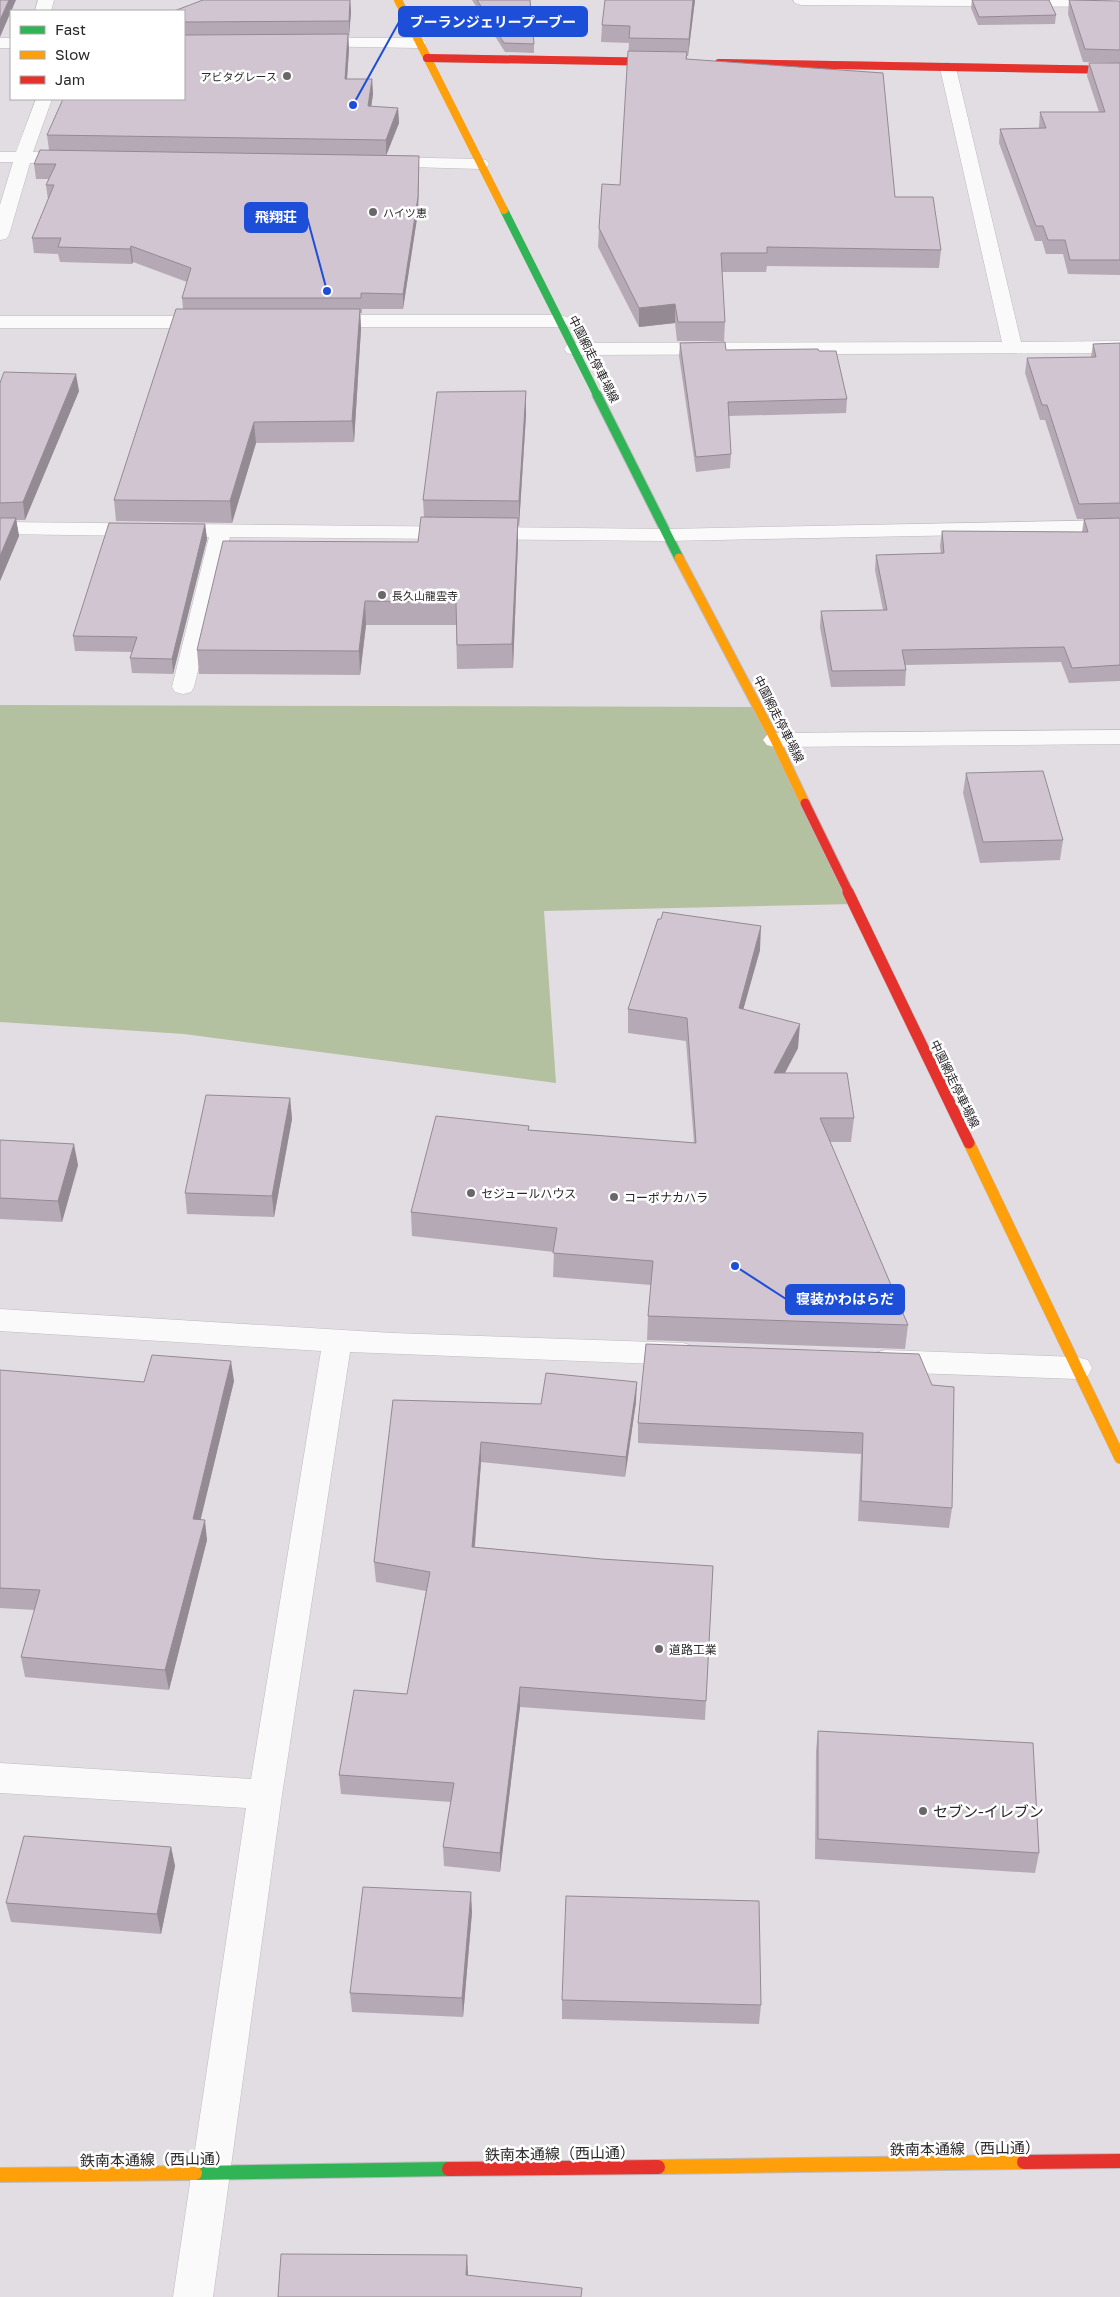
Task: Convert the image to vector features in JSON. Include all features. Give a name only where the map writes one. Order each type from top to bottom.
[{"type":"main road","name":"中園網走停車場線","points":[[398,0],[667,535],[775,740],[1120,1458]]},
{"type":"main road","points":[[427,58],[682,63]]},
{"type":"main road","points":[[712,63],[1120,70]]},
{"type":"main road","name":"鉄南本通線（西山通）","points":[[0,2176],[1120,2160]]},
{"type":"street","points":[[802,0],[1120,2]]},
{"type":"street","points":[[301,43],[418,43]]},
{"type":"street","points":[[948,68],[1013,348]]},
{"type":"street","points":[[0,235],[44,100]]},
{"type":"street","points":[[0,157],[93,158]]},
{"type":"street","points":[[361,162],[480,164]]},
{"type":"street","points":[[310,321],[560,321]]},
{"type":"street","points":[[0,322],[230,322]]},
{"type":"street","points":[[574,350],[1120,348]]},
{"type":"street","points":[[0,528],[667,535],[1120,526]]},
{"type":"street","points":[[183,687],[221,531]]},
{"type":"street","points":[[775,740],[1120,737]]},
{"type":"street","points":[[0,1320],[338,1341],[710,1355]]},
{"type":"street","points":[[193,2297],[265,1795],[338,1341]]},
{"type":"street","points":[[859,1360],[1077,1368]]},
{"type":"street","points":[[0,1778],[265,1795]]},
{"type":"green space","points":[[0,705],[757,707],[854,904],[544,911],[556,1083],[184,1034],[0,1022]]},
{"type":"building","points":[[0,0],[9,0],[0,20]]},
{"type":"building","points":[[203,0],[350,0],[349,21],[185,22],[185,10],[177,10]]},
{"type":"building","points":[[477,0],[530,0],[534,44],[504,43]]},
{"type":"building","points":[[605,0],[693,0],[689,39],[629,38],[630,26],[602,25]]},
{"type":"building","points":[[972,0],[1049,0],[1056,15],[979,17]]},
{"type":"building","points":[[1069,0],[1120,1],[1120,50],[1085,49]]},
{"type":"building","points":[[348,34],[345,79],[372,79],[368,106],[398,108],[386,140],[47,135],[63,100],[185,100],[185,35]]},
{"type":"building","points":[[628,51],[687,52],[686,59],[883,73],[895,197],[933,197],[941,250],[767,247],[767,253],[721,253],[725,322],[678,322],[675,304],[639,308],[599,228],[602,184],[620,185]]},
{"type":"building","points":[[1089,63],[1120,63],[1120,260],[1070,260],[1065,240],[1048,240],[1043,226],[1036,226],[1000,129],[1046,128],[1040,112],[1105,112]]},
{"type":"building","points":[[40,150],[419,156],[418,197],[403,294],[361,293],[361,298],[182,298],[191,268],[131,246],[130,249],[58,247],[61,238],[32,238],[54,185],[46,185],[56,164],[34,164]]},
{"type":"building","points":[[176,309],[360,309],[352,421],[254,422],[230,501],[114,500]]},
{"type":"building","points":[[725,342],[726,350],[818,349],[819,351],[836,351],[847,399],[728,402],[731,454],[696,457],[680,343]]},
{"type":"building","points":[[1120,343],[1120,503],[1079,504],[1047,405],[1042,405],[1027,358],[1096,357],[1093,344]]},
{"type":"building","points":[[4,372],[76,374],[23,502],[0,503],[0,383]]},
{"type":"building","points":[[526,391],[519,501],[423,500],[437,392]]},
{"type":"building","points":[[421,517],[518,518],[512,644],[457,645],[456,602],[365,601],[359,651],[197,650],[223,541],[418,542]]},
{"type":"building","points":[[0,518],[16,518],[0,556]]},
{"type":"building","points":[[1120,518],[1120,665],[1072,668],[1064,647],[902,650],[906,670],[832,671],[821,611],[887,610],[876,555],[944,553],[942,531],[1088,532],[1084,519]]},
{"type":"building","points":[[109,523],[205,524],[172,659],[130,658],[137,637],[73,636]]},
{"type":"building","points":[[1043,771],[1063,840],[983,842],[966,773]]},
{"type":"building","points":[[663,912],[761,926],[739,1008],[800,1024],[774,1073],[847,1073],[854,1118],[820,1118],[908,1325],[648,1316],[653,1261],[553,1253],[557,1228],[411,1212],[436,1116],[529,1126],[528,1130],[696,1143],[687,1018],[628,1009],[658,919],[661,919]]},
{"type":"building","points":[[206,1095],[290,1098],[272,1196],[185,1193]]},
{"type":"building","points":[[0,1140],[74,1144],[58,1201],[0,1198]]},
{"type":"building","points":[[646,1344],[919,1354],[932,1385],[954,1387],[952,1508],[861,1501],[863,1433],[638,1423]]},
{"type":"building","points":[[152,1355],[231,1361],[193,1519],[205,1520],[165,1670],[21,1657],[40,1590],[0,1588],[0,1370],[144,1382]]},
{"type":"building","points":[[546,1373],[637,1382],[626,1457],[481,1442],[472,1547],[601,1559],[713,1566],[706,1701],[520,1687],[500,1853],[443,1847],[454,1783],[339,1775],[354,1690],[407,1694],[430,1572],[374,1562],[393,1400],[541,1404]]},
{"type":"building","name":"セブン-イレブン","points":[[818,1731],[1033,1743],[1039,1853],[818,1839]]},
{"type":"building","points":[[24,1836],[171,1847],[157,1914],[6,1903]]},
{"type":"building","points":[[363,1887],[471,1892],[462,1998],[350,1993]]},
{"type":"building","points":[[566,1896],[759,1901],[761,2005],[562,2000]]},
{"type":"building","points":[[281,2254],[467,2255],[466,2275],[582,2288],[581,2297],[278,2297]]},
{"type":"traffic: fast","points":[[504,210],[679,558]]},
{"type":"traffic: fast","points":[[195,2173],[449,2169]]},
{"type":"traffic: slow","points":[[398,0],[504,210]]},
{"type":"traffic: slow","points":[[679,558],[775,740],[805,803]]},
{"type":"traffic: slow","points":[[969,1143],[1120,1458]]},
{"type":"traffic: slow","points":[[658,2167],[1024,2162]]},
{"type":"traffic: slow","points":[[0,2175],[195,2173]]},
{"type":"traffic: jam","points":[[427,58],[666,62]]},
{"type":"traffic: jam","points":[[719,63],[1120,70]]},
{"type":"traffic: jam","points":[[805,803],[969,1143]]},
{"type":"traffic: jam","points":[[1024,2162],[1120,2161]]},
{"type":"traffic: jam","points":[[449,2169],[658,2167]]},
{"type":"place","name":"アビタグレース","points":[[287,76]]},
{"type":"place","name":"ブーランジェリープーブー","points":[[353,105]]},
{"type":"place","name":"ハイツ恵","points":[[373,212]]},
{"type":"place","name":"飛翔荘","points":[[327,291]]},
{"type":"place","name":"長久山龍雲寺","points":[[382,595]]},
{"type":"place","name":"セジュールハウス","points":[[471,1193]]},
{"type":"place","name":"コーポナカハラ","points":[[614,1197]]},
{"type":"place","name":"寝装かわはらだ","points":[[735,1266]]},
{"type":"place","name":"道路工業","points":[[659,1649]]},
{"type":"place","name":"セブン-イレブン","points":[[923,1811]]}]
